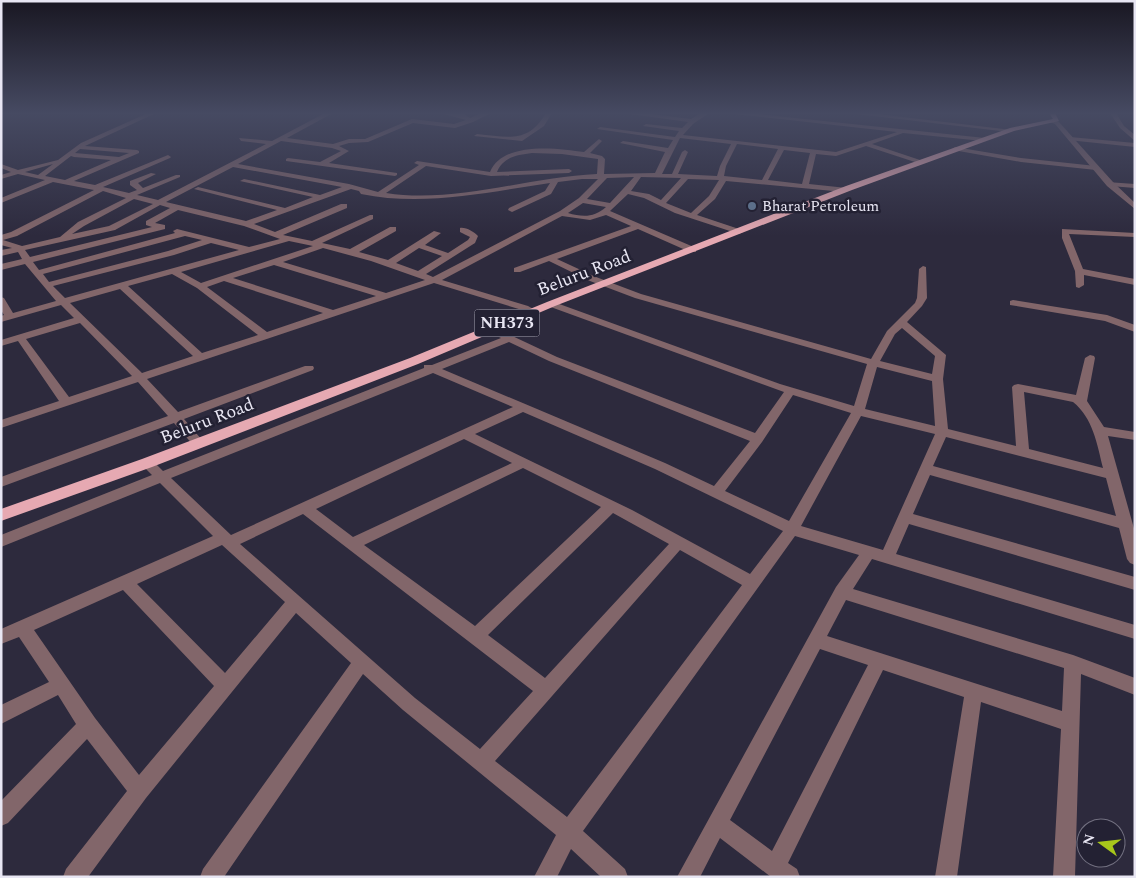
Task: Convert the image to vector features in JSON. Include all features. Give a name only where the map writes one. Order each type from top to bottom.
[{"type":"highway","name":"Beluru Road","points":[[1,515],[414,361],[551,304],[942,154]]},
{"type":"street","points":[[40,177],[70,154]]},
{"type":"street","points":[[66,182],[132,154]]},
{"type":"street","points":[[1,253],[112,228],[253,154]]},
{"type":"street","points":[[320,164],[345,154]]},
{"type":"street","points":[[480,191],[482,182],[498,162],[516,154]]},
{"type":"street","points":[[1,424],[434,280],[562,214],[582,200],[602,177],[601,158],[582,154],[583,164]]},
{"type":"street","points":[[658,175],[666,154]]},
{"type":"street","points":[[674,176],[684,154]]},
{"type":"street","points":[[692,216],[712,197],[722,178],[723,166],[729,154]]},
{"type":"street","points":[[764,182],[778,154]]},
{"type":"street","points":[[805,186],[813,154]]},
{"type":"street","points":[[896,154],[921,162]]},
{"type":"street","points":[[985,154],[1096,168]]},
{"type":"street","points":[[1083,154],[1110,184],[1135,207]]},
{"type":"street","points":[[1,185],[66,157],[120,159]]},
{"type":"street","points":[[68,198],[168,157]]},
{"type":"street","points":[[288,160],[395,174]]},
{"type":"street","points":[[417,163],[490,173],[579,171],[575,178]]},
{"type":"street","points":[[378,195],[426,164]]},
{"type":"street","points":[[233,165],[349,186],[378,195],[415,198],[555,180],[639,175],[722,178],[844,190]]},
{"type":"street","points":[[1,166],[23,174],[131,196],[247,224],[261,231],[276,235],[352,252],[390,263],[434,280],[525,308],[532,312]]},
{"type":"street","points":[[1,177],[23,174]]},
{"type":"street","points":[[142,190],[133,184],[153,174]]},
{"type":"street","points":[[562,214],[591,218],[598,217],[626,192],[639,175]]},
{"type":"street","points":[[61,240],[81,224],[131,196],[178,176]]},
{"type":"street","points":[[662,203],[687,176]]},
{"type":"street","points":[[1,201],[53,180]]},
{"type":"street","points":[[512,210],[548,192],[555,180]]},
{"type":"street","points":[[244,181],[320,198]]},
{"type":"street","points":[[1110,184],[1135,186]]},
{"type":"street","points":[[247,224],[349,186]]},
{"type":"street","points":[[1,238],[14,234],[96,188]]},
{"type":"street","points":[[198,189],[285,210]]},
{"type":"street","points":[[626,192],[646,196],[692,216],[739,232]]},
{"type":"street","points":[[582,200],[608,209],[693,250]]},
{"type":"street","points":[[276,235],[344,206]]},
{"type":"street","points":[[176,207],[149,223],[249,250]]},
{"type":"street","points":[[315,243],[370,217]]},
{"type":"street","points":[[517,270],[640,226]]},
{"type":"street","points":[[1,267],[162,227]]},
{"type":"street","points":[[352,252],[392,229]]},
{"type":"street","points":[[420,274],[474,238],[463,230]]},
{"type":"street","points":[[1078,285],[1079,271],[1065,231],[1135,236]]},
{"type":"street","points":[[37,273],[185,233]]},
{"type":"street","points":[[390,263],[437,233]]},
{"type":"street","points":[[1,300],[6,318],[175,272],[288,238]]},
{"type":"street","points":[[48,285],[171,253],[211,240]]},
{"type":"street","points":[[1,242],[20,248],[26,260],[63,302],[139,377],[198,443]]},
{"type":"street","points":[[200,286],[325,245]]},
{"type":"street","points":[[418,245],[449,256]]},
{"type":"street","points":[[549,258],[603,284],[651,300],[873,364],[937,379]]},
{"type":"street","points":[[275,262],[386,296]]},
{"type":"street","points":[[545,877],[569,832],[792,529],[858,411],[873,364],[891,333],[917,308],[922,298],[923,269]]},
{"type":"street","points":[[1079,271],[1135,282]]},
{"type":"street","points":[[175,272],[200,286],[265,336]]},
{"type":"street","points":[[223,278],[332,313]]},
{"type":"street","points":[[122,286],[201,358]]},
{"type":"street","points":[[1013,303],[1107,318],[1135,328]]},
{"type":"street","points":[[551,304],[790,391],[858,411],[1110,474]]},
{"type":"street","points":[[1,343],[81,320]]},
{"type":"street","points":[[887,557],[942,432],[937,379],[941,356],[901,322]]},
{"type":"street","points":[[491,329],[553,359],[758,439]]},
{"type":"street","points":[[20,338],[66,402]]},
{"type":"street","points":[[1,541],[510,338]]},
{"type":"street","points":[[1081,401],[1090,358]]},
{"type":"street","points":[[414,361],[660,466],[792,529],[1135,632]]},
{"type":"street","points":[[1,482],[310,368]]},
{"type":"street","points":[[1023,452],[1018,387],[1081,401],[1100,431],[1110,474],[1135,559]]},
{"type":"street","points":[[716,493],[758,439],[790,391]]},
{"type":"street","points":[[1,637],[125,582],[305,508],[522,407]]},
{"type":"street","points":[[1100,431],[1135,436]]},
{"type":"street","points":[[464,434],[611,506],[753,582]]},
{"type":"street","points":[[147,462],[227,540],[409,704],[569,832],[616,877]]},
{"type":"street","points":[[352,544],[523,463]]},
{"type":"street","points":[[926,469],[1125,524]]},
{"type":"street","points":[[476,636],[611,506]]},
{"type":"street","points":[[305,508],[546,690]]},
{"type":"street","points":[[905,517],[1135,584]]},
{"type":"street","points":[[481,762],[679,542]]},
{"type":"street","points":[[688,877],[842,592],[869,552]]},
{"type":"street","points":[[125,582],[226,686]]},
{"type":"street","points":[[842,592],[1073,663],[1135,687]]},
{"type":"street","points":[[74,877],[139,791],[295,602]]},
{"type":"street","points":[[23,628],[88,725],[139,791]]},
{"type":"street","points":[[816,640],[1071,723]]},
{"type":"street","points":[[716,823],[782,872],[879,661]]},
{"type":"street","points":[[212,877],[362,662]]},
{"type":"street","points":[[1064,877],[1073,663]]},
{"type":"street","points":[[1,715],[60,685]]},
{"type":"street","points":[[946,877],[974,691]]},
{"type":"street","points":[[1,816],[88,725]]},
{"type":"place","name":"Bharat Petroleum","points":[[752,206]]}]
